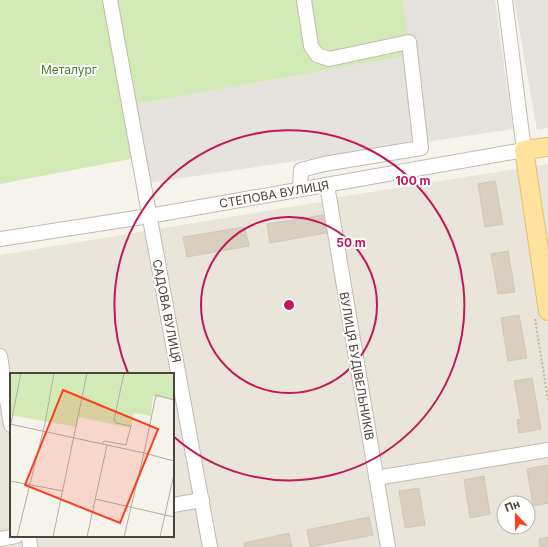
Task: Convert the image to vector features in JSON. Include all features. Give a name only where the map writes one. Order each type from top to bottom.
[{"type":"main road","name":"СТЕПОВА ВУЛИЦЯ","points":[[524,150],[548,147]]},
{"type":"main road","points":[[524,150],[548,311]]},
{"type":"street","name":"САДОВА ВУЛИЦЯ","points":[[110,0],[210,547]]},
{"type":"street","points":[[300,188],[302,170],[324,164],[421,148],[409,42],[329,59],[317,54],[311,46],[304,0]]},
{"type":"street","points":[[505,0],[524,150]]},
{"type":"street","name":"СТЕПОВА ВУЛИЦЯ","points":[[0,239],[149,216],[300,188],[327,185],[524,150]]},
{"type":"street","name":"ВУЛИЦЯ БУДІВЕЛЬНИКІВ","points":[[327,185],[388,547]]},
{"type":"street","points":[[0,356],[10,419]]},
{"type":"street","points":[[376,478],[548,450]]},
{"type":"street","points":[[174,505],[202,500]]},
{"type":"street","points":[[0,539],[11,537]]},
{"type":"street","points":[[28,537],[30,547]]},
{"type":"shaded area","points":[[402,0],[495,0],[513,129],[148,183],[128,105],[410,55]]},
{"type":"shaded area","points":[[514,0],[548,0],[548,128],[537,130]]},
{"type":"shaded area","points":[[548,164],[548,547],[0,547],[0,255],[327,201],[333,198]]},
{"type":"green space","name":"Металург","points":[[0,0],[402,0],[411,55],[129,105],[141,157],[0,184]]},
{"type":"building","points":[[495,181],[503,224],[485,227],[478,184]]},
{"type":"building","points":[[323,215],[326,233],[270,243],[267,224]]},
{"type":"building","points":[[245,227],[249,246],[187,257],[183,237]]},
{"type":"building","points":[[508,251],[515,292],[498,294],[491,254]]},
{"type":"building","points":[[519,315],[527,358],[508,361],[501,318]]},
{"type":"building","points":[[532,378],[541,429],[519,433],[517,420],[521,419],[514,381]]},
{"type":"building","points":[[547,465],[548,503],[536,505],[536,495],[531,495],[527,469]]},
{"type":"building","points":[[484,476],[490,514],[470,518],[464,480]]},
{"type":"building","points":[[419,488],[425,525],[405,528],[399,491]]},
{"type":"building","points":[[369,517],[373,535],[310,547],[307,530]]},
{"type":"building","points":[[289,533],[292,547],[244,547],[244,543]]},
{"type":"building","points":[[548,537],[548,547],[540,547],[539,539]]}]
